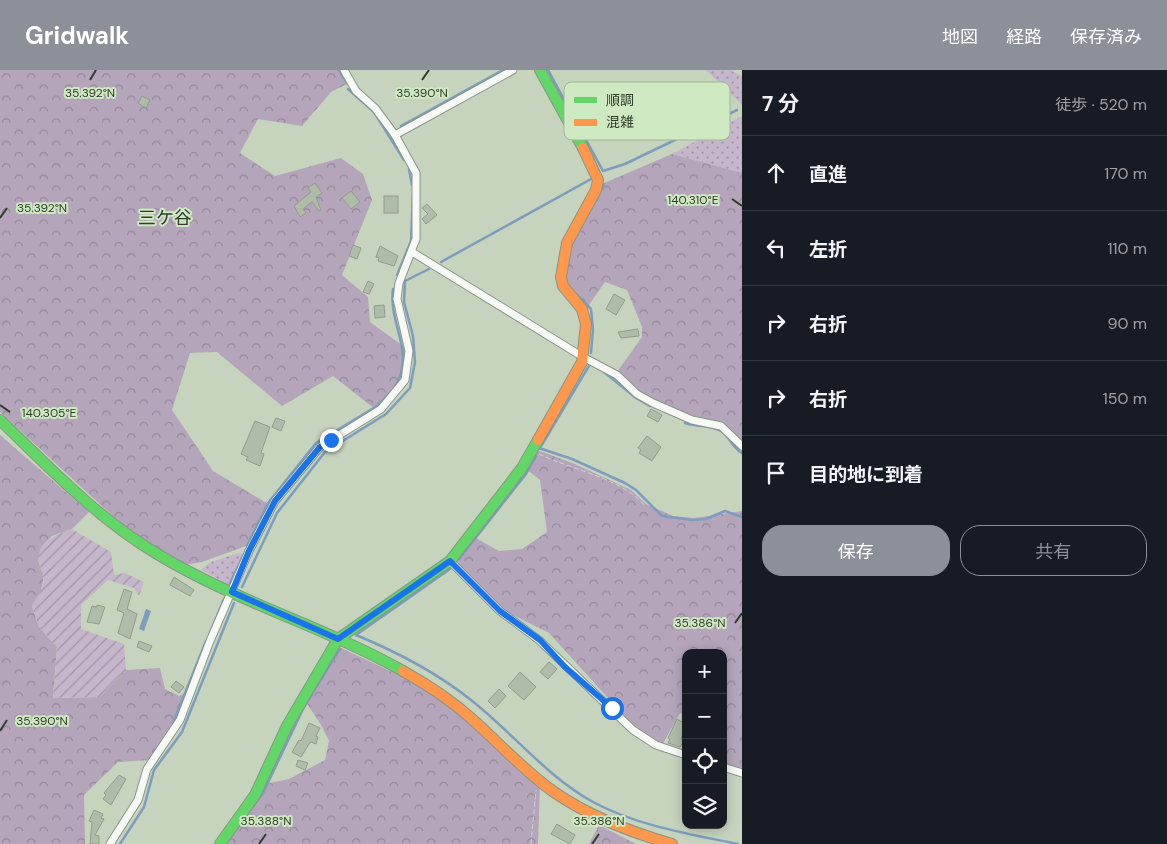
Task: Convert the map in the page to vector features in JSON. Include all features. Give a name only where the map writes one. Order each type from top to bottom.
[{"type":"street","points":[[110,844],[138,800],[147,769],[180,720],[210,641],[249,551],[275,501],[320,447],[381,409],[405,380],[409,351],[397,299],[399,283],[416,239],[416,172],[395,135],[375,108],[356,91],[344,70]]},
{"type":"street","points":[[395,135],[513,70]]},
{"type":"street","points":[[540,70],[564,113]]},
{"type":"street","points":[[220,844],[254,795],[288,726],[338,639],[450,561],[485,519],[522,468],[583,357],[586,324],[582,308],[563,286],[562,266],[567,244],[596,190],[598,180],[593,166],[579,140]]},
{"type":"street","points":[[412,252],[583,357],[617,375],[637,394],[692,420],[721,426],[742,446]]},
{"type":"street","points":[[0,420],[116,524],[158,554],[232,592],[384,659],[448,698],[539,780],[581,809],[635,834],[672,844]]},
{"type":"street","points":[[450,561],[500,611],[540,640],[633,730],[656,745],[682,753]]},
{"type":"street","points":[[727,768],[742,773]]},
{"type":"path","points":[[703,70],[715,82]]},
{"type":"path","points":[[730,96],[742,108]]},
{"type":"path","points":[[730,119],[742,113]]},
{"type":"path","points":[[598,180],[655,158],[690,140]]},
{"type":"path","points":[[532,450],[627,490],[644,506]]},
{"type":"path","points":[[187,570],[238,551],[249,551]]},
{"type":"path","points":[[531,844],[536,784]]},
{"type":"shaded area","points":[[706,70],[730,70],[742,76],[742,105],[730,93],[730,82],[718,82]]},
{"type":"shaded area","points":[[742,116],[742,173],[672,154],[698,140],[730,140],[730,123]]},
{"type":"shaded area","points":[[72,529],[111,552],[114,575],[125,573],[144,582],[139,596],[134,588],[108,580],[81,605],[81,629],[124,644],[126,670],[99,697],[53,698],[57,647],[39,627],[32,606],[44,581],[44,575],[39,562],[40,549],[60,533]]},
{"type":"shaded area","points":[[238,553],[245,555],[231,586],[201,570],[210,562]]},
{"type":"green space","points":[[0,70],[341,70],[349,83],[331,92],[302,126],[258,119],[240,153],[275,176],[341,158],[363,174],[372,200],[342,275],[368,297],[370,322],[407,349],[402,379],[375,409],[333,376],[282,406],[217,352],[190,353],[172,410],[213,471],[270,505],[249,545],[202,562],[185,565],[132,532],[0,412]]},
{"type":"green space","points":[[672,154],[742,173],[742,444],[729,429],[693,418],[650,399],[617,372],[642,337],[642,327],[627,290],[605,282],[586,309],[563,278],[573,237],[602,184]]},
{"type":"green space","points":[[0,435],[89,512],[72,529],[52,536],[43,545],[38,560],[44,576],[41,591],[32,606],[39,627],[57,647],[53,698],[99,697],[126,670],[160,668],[165,689],[179,696],[188,692],[177,719],[150,760],[118,762],[84,795],[85,844],[0,844]]},
{"type":"green space","points":[[537,450],[575,464],[631,490],[646,504],[673,516],[694,518],[742,511],[742,767],[740,770],[727,766],[727,649],[682,649],[682,714],[680,713],[662,745],[644,735],[626,718],[549,633],[507,612],[456,563],[474,537],[499,551],[522,549],[547,532],[540,480],[526,469]]},
{"type":"green space","points":[[339,647],[418,684],[440,698],[540,787],[538,844],[223,844],[265,784],[289,779],[325,760],[329,741],[306,702]]},
{"type":"green space","points":[[599,825],[636,844],[589,844]]},
{"type":"water","points":[[146,609],[151,611],[144,631],[139,629]]},
{"type":"building","points":[[142,96],[150,100],[146,108],[138,103]]},
{"type":"building","points":[[315,183],[322,193],[316,197],[321,210],[319,211],[312,202],[303,209],[306,213],[300,217],[294,206],[311,192],[308,188]]},
{"type":"building","points":[[351,191],[360,202],[351,209],[342,198]]},
{"type":"building","points":[[384,196],[398,196],[398,213],[384,213]]},
{"type":"building","points":[[427,204],[437,215],[426,224],[422,219],[428,214],[422,208]]},
{"type":"building","points":[[353,245],[361,248],[357,259],[349,256]]},
{"type":"building","points":[[380,246],[398,256],[394,266],[378,261],[379,258],[376,257]]},
{"type":"building","points":[[368,281],[374,284],[369,294],[363,292]]},
{"type":"building","points":[[614,294],[625,300],[616,315],[606,309]]},
{"type":"building","points":[[384,305],[385,317],[375,318],[374,306]]},
{"type":"building","points":[[638,329],[639,336],[621,338],[618,332]]},
{"type":"building","points":[[651,409],[662,415],[658,422],[647,416]]},
{"type":"building","points":[[276,418],[285,421],[281,431],[272,427]]},
{"type":"building","points":[[255,421],[270,427],[261,453],[264,454],[260,466],[246,460],[248,457],[241,454]]},
{"type":"building","points":[[647,436],[661,447],[652,461],[639,453],[641,450],[638,448]]},
{"type":"building","points":[[174,577],[194,590],[190,596],[170,585]]},
{"type":"building","points":[[124,589],[132,592],[127,609],[137,614],[130,639],[118,633],[124,613],[117,610]]},
{"type":"building","points":[[97,605],[105,607],[99,624],[87,622],[92,606],[97,607]]},
{"type":"building","points":[[139,641],[152,646],[149,652],[137,647]]},
{"type":"building","points":[[549,662],[557,669],[548,679],[540,672]]},
{"type":"building","points":[[520,672],[536,687],[524,700],[508,686]]},
{"type":"building","points":[[176,681],[184,687],[179,693],[171,687]]},
{"type":"building","points":[[499,689],[506,696],[495,708],[488,701]]},
{"type":"building","points":[[677,719],[682,722],[682,744],[680,747],[668,743],[670,739],[668,738]]},
{"type":"building","points":[[309,723],[320,728],[316,736],[318,737],[316,744],[311,742],[301,757],[292,752],[299,740],[301,741]]},
{"type":"building","points":[[298,760],[308,763],[305,770],[296,766]]},
{"type":"building","points":[[119,775],[126,779],[111,805],[103,799],[106,795],[104,793]]},
{"type":"building","points":[[94,810],[103,814],[101,818],[104,819],[95,835],[99,836],[99,844],[90,844],[92,822],[89,821]]},
{"type":"building","points":[[557,824],[575,835],[570,844],[551,834]]},
{"type":"waterway","points":[[339,70],[347,83]]},
{"type":"waterway","points":[[401,126],[503,70]]},
{"type":"waterway","points":[[548,70],[564,99]]},
{"type":"waterway","points":[[348,89],[374,112],[404,160]]},
{"type":"waterway","points":[[730,113],[737,110]]},
{"type":"waterway","points":[[586,140],[603,171],[625,164],[675,140]]},
{"type":"waterway","points":[[409,169],[412,185]]},
{"type":"waterway","points":[[441,262],[593,178]]},
{"type":"waterway","points":[[597,199],[604,184]]},
{"type":"waterway","points":[[397,275],[411,241],[413,194]]},
{"type":"waterway","points":[[242,587],[277,513],[325,452],[386,414],[410,388],[415,362],[413,336],[404,302],[405,281],[429,269]]},
{"type":"waterway","points":[[393,289],[394,314],[403,362],[401,374],[395,387]]},
{"type":"waterway","points":[[576,294],[591,309],[593,330],[591,353]]},
{"type":"waterway","points":[[540,448],[590,364]]},
{"type":"waterway","points":[[604,372],[636,398],[650,406]]},
{"type":"waterway","points":[[247,546],[268,503],[316,443],[377,406],[391,392]]},
{"type":"waterway","points":[[685,423],[720,430],[736,449],[742,453]]},
{"type":"waterway","points":[[539,448],[572,459],[625,483],[636,490],[662,516],[692,520],[706,519],[725,511],[742,517]]},
{"type":"waterway","points":[[459,559],[526,474],[536,456]]},
{"type":"waterway","points":[[230,583],[244,554]]},
{"type":"waterway","points":[[356,635],[450,569]]},
{"type":"waterway","points":[[210,633],[224,599]]},
{"type":"waterway","points":[[120,844],[144,807],[154,770],[182,732],[234,603]]},
{"type":"waterway","points":[[356,635],[416,663],[444,680],[471,700],[560,780],[593,802],[646,823],[682,833],[738,844]]},
{"type":"waterway","points":[[173,723],[206,641]]},
{"type":"waterway","points":[[245,817],[263,793],[304,707],[339,650]]},
{"type":"traffic: fast","points":[[540,70],[564,114]]},
{"type":"traffic: fast","points":[[579,140],[583,148]]},
{"type":"traffic: fast","points":[[0,420],[56,475],[96,510],[159,555],[219,587],[343,641],[403,671]]},
{"type":"traffic: fast","points":[[220,844],[255,795],[287,726],[338,639],[450,561],[522,468],[538,440]]},
{"type":"traffic: slow","points":[[538,440],[582,362],[586,324],[582,309],[563,286],[561,277],[567,243],[596,190],[598,180],[583,148]]},
{"type":"traffic: slow","points":[[403,671],[456,705],[532,775],[554,792],[582,809],[611,823],[672,844]]},
{"type":"district","name":"三ケ谷","points":[[165,218]]},
{"type":"route","points":[[331,440],[320,447],[275,501],[249,551],[232,592],[338,639],[450,561],[500,611],[540,640],[565,667],[612,708]]}]
